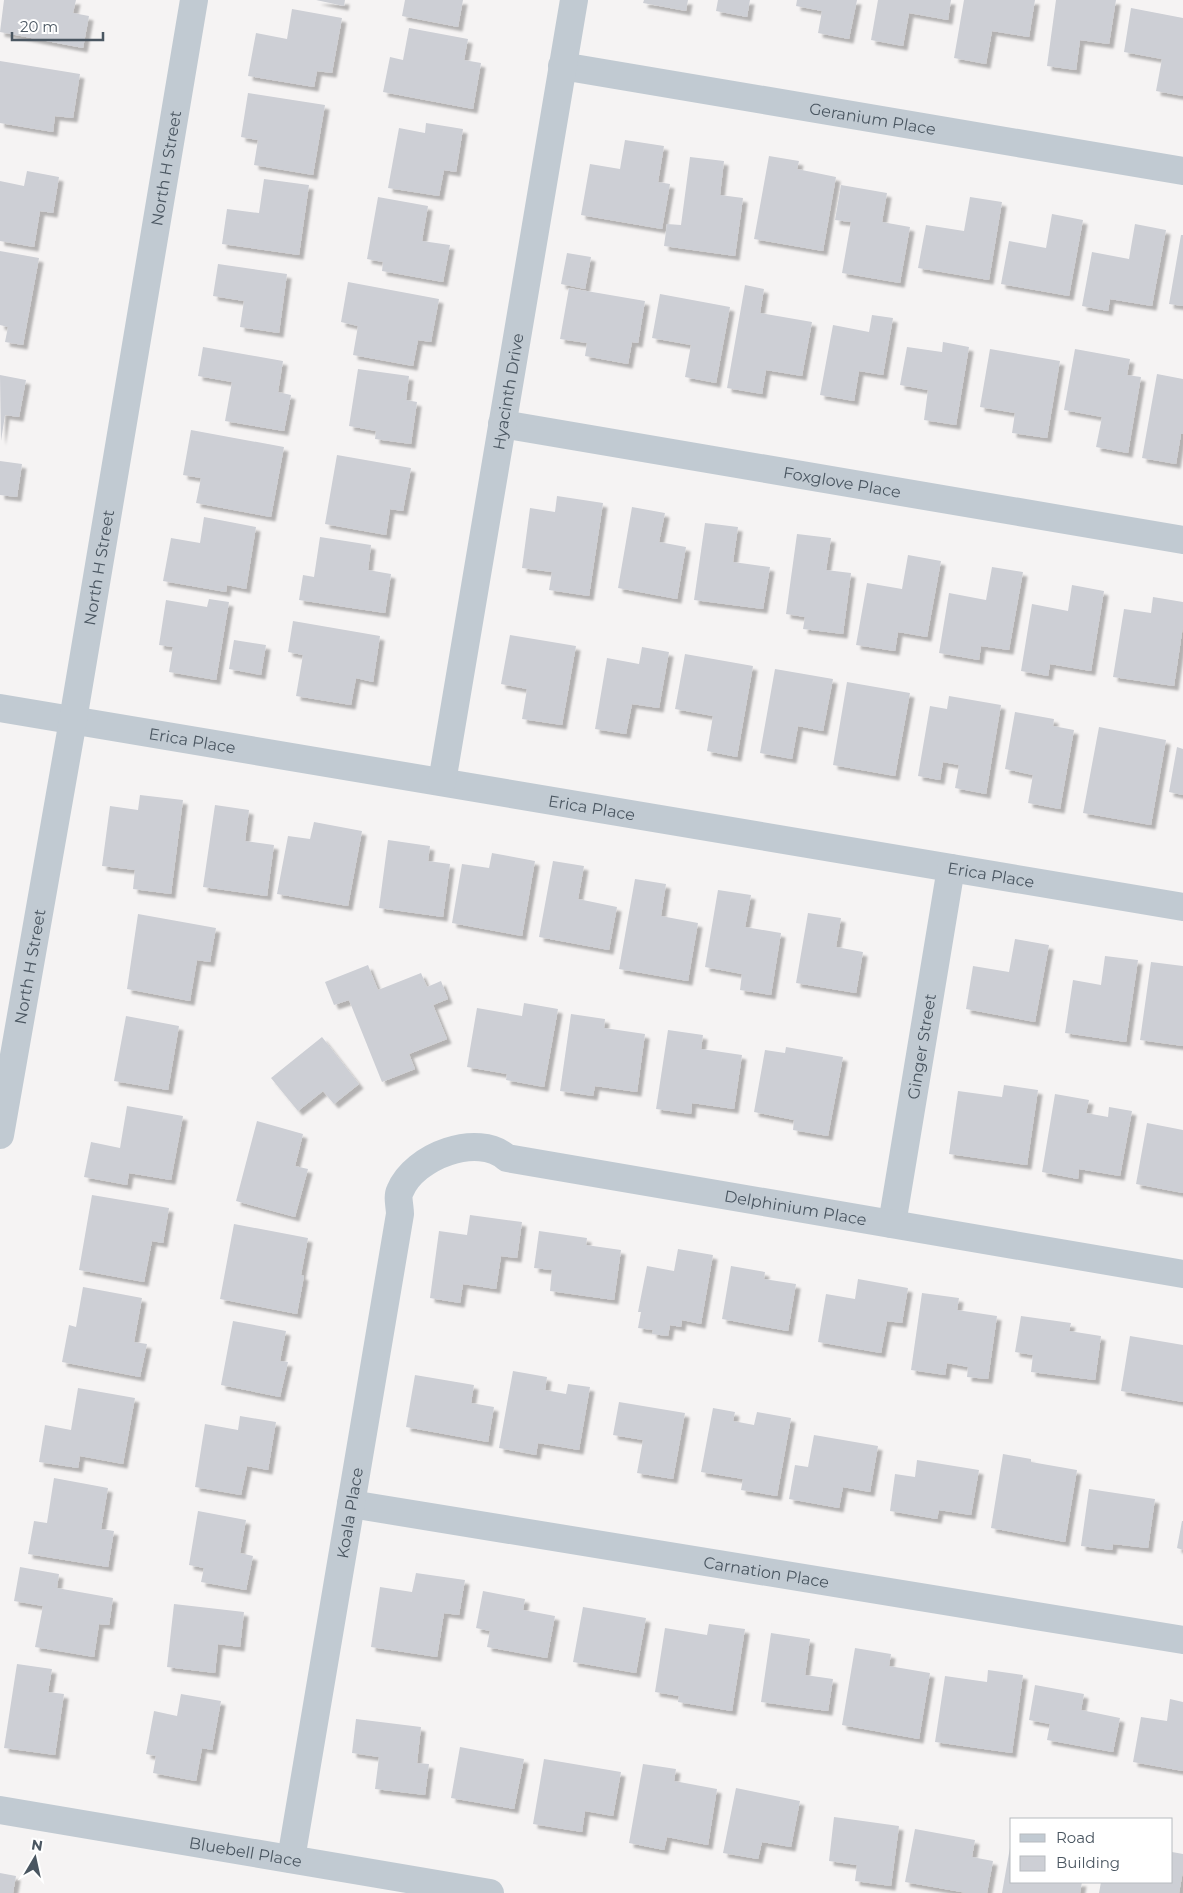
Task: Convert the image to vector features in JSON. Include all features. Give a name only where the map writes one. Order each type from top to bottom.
[{"type":"street","name":"North H Street","points":[[0,1135],[74,720],[194,0]]},
{"type":"street","name":"Hyacinth Drive","points":[[442,782],[574,0]]},
{"type":"street","name":"Geranium Place","points":[[562,66],[1183,171]]},
{"type":"street","name":"Foxglove Place","points":[[502,424],[1183,540]]},
{"type":"street","name":"Erica Place","points":[[0,708],[1183,907]]},
{"type":"street","name":"Ginger Street","points":[[892,1224],[951,868]]},
{"type":"street","name":"Delphinium Place","points":[[415,1171],[424,1163],[442,1154],[460,1148],[481,1147],[500,1152],[507,1158],[1183,1274]]},
{"type":"street","name":"Koala Place","points":[[291,1859],[400,1214],[399,1193],[405,1181],[415,1171]]},
{"type":"street","name":"Carnation Place","points":[[351,1504],[1183,1640]]},
{"type":"street","name":"Bluebell Place","points":[[0,1810],[490,1893]]},
{"type":"building","points":[[4,0],[76,0],[73,13],[89,16],[83,48],[0,32]]},
{"type":"building","points":[[316,0],[345,0],[344,6]]},
{"type":"building","points":[[405,0],[463,0],[458,27],[402,16]]},
{"type":"building","points":[[644,0],[688,0],[686,11],[643,3]]},
{"type":"building","points":[[718,0],[750,0],[747,17],[716,11]]},
{"type":"building","points":[[797,0],[857,0],[849,39],[818,33],[822,11],[796,6]]},
{"type":"building","points":[[878,0],[951,0],[948,20],[909,13],[903,46],[871,40]]},
{"type":"building","points":[[964,0],[1035,0],[1029,37],[992,31],[986,64],[954,58]]},
{"type":"building","points":[[1056,0],[1116,0],[1109,44],[1080,40],[1076,70],[1047,66]]},
{"type":"building","points":[[1131,8],[1183,18],[1183,96],[1156,91],[1162,59],[1124,52]]},
{"type":"building","points":[[292,9],[342,18],[332,73],[317,71],[314,87],[248,76],[256,33],[287,39]]},
{"type":"building","points":[[409,28],[468,39],[464,60],[481,63],[473,109],[383,92],[390,57],[403,60]]},
{"type":"building","points":[[0,61],[80,74],[73,118],[55,116],[53,132],[0,123]]},
{"type":"building","points":[[248,93],[325,105],[313,175],[254,165],[258,140],[241,137]]},
{"type":"building","points":[[426,123],[463,129],[456,172],[444,170],[439,196],[388,188],[399,128],[425,133]]},
{"type":"building","points":[[625,140],[664,146],[658,182],[670,184],[662,229],[581,215],[590,164],[620,169]]},
{"type":"building","points":[[769,156],[799,161],[797,169],[836,177],[823,251],[754,239]]},
{"type":"building","points":[[690,157],[724,161],[720,195],[743,198],[735,256],[664,246],[667,224],[681,225]]},
{"type":"building","points":[[27,171],[59,177],[53,213],[40,211],[34,247],[0,241],[0,181],[24,186]]},
{"type":"building","points":[[264,179],[309,185],[299,255],[222,244],[227,209],[259,213]]},
{"type":"building","points":[[841,185],[887,193],[882,222],[910,227],[900,283],[842,273],[851,222],[835,220]]},
{"type":"building","points":[[378,197],[428,206],[422,241],[450,245],[443,282],[382,271],[383,262],[367,259]]},
{"type":"building","points":[[970,197],[1002,202],[989,280],[918,268],[926,225],[964,231]]},
{"type":"building","points":[[1052,214],[1083,220],[1069,296],[1001,284],[1009,241],[1046,248]]},
{"type":"building","points":[[1135,224],[1166,230],[1152,306],[1110,299],[1108,311],[1082,306],[1092,252],[1129,259]]},
{"type":"building","points":[[1181,235],[1183,235],[1183,306],[1169,304]]},
{"type":"building","points":[[0,251],[39,258],[23,345],[5,342],[8,327],[0,325]]},
{"type":"building","points":[[567,253],[591,257],[585,289],[561,284]]},
{"type":"building","points":[[218,264],[287,274],[279,333],[240,327],[244,301],[213,296]]},
{"type":"building","points":[[348,282],[439,299],[431,342],[418,340],[413,366],[353,355],[358,326],[341,322]]},
{"type":"building","points":[[745,285],[764,289],[760,313],[812,322],[802,376],[766,370],[762,394],[727,388]]},
{"type":"building","points":[[569,288],[645,301],[638,343],[632,342],[628,364],[585,356],[587,343],[560,339]]},
{"type":"building","points":[[660,294],[730,307],[716,383],[685,377],[691,345],[652,338]]},
{"type":"building","points":[[872,315],[893,318],[883,375],[859,371],[854,401],[820,395],[833,325],[869,332]]},
{"type":"building","points":[[943,342],[969,347],[956,425],[924,420],[928,390],[900,385],[907,347],[942,352]]},
{"type":"building","points":[[203,347],[283,361],[278,392],[291,395],[284,431],[225,421],[232,382],[198,376]]},
{"type":"building","points":[[990,349],[1060,361],[1047,438],[1012,433],[1015,413],[980,407]]},
{"type":"building","points":[[1075,349],[1130,359],[1127,375],[1141,377],[1128,453],[1096,447],[1102,417],[1064,410]]},
{"type":"building","points":[[358,369],[409,376],[406,400],[417,402],[411,444],[375,439],[376,431],[349,426]]},
{"type":"building","points":[[1157,374],[1183,379],[1183,434],[1181,434],[1176,464],[1142,458]]},
{"type":"building","points":[[0,375],[26,380],[19,417],[5,415],[1,441]]},
{"type":"building","points":[[191,430],[284,447],[271,517],[196,503],[201,478],[183,475]]},
{"type":"building","points":[[337,455],[411,468],[403,511],[390,509],[386,535],[325,524]]},
{"type":"building","points":[[0,461],[22,464],[17,497],[0,495]]},
{"type":"building","points":[[557,496],[603,503],[589,596],[549,590],[552,572],[522,568],[530,508],[555,512]]},
{"type":"building","points":[[632,507],[665,513],[659,542],[686,547],[677,599],[618,588]]},
{"type":"building","points":[[204,517],[256,527],[246,589],[227,585],[226,592],[163,581],[171,538],[200,543]]},
{"type":"building","points":[[705,523],[738,527],[733,562],[770,567],[763,609],[694,600]]},
{"type":"building","points":[[797,534],[831,538],[826,570],[851,573],[843,634],[803,629],[805,617],[786,614]]},
{"type":"building","points":[[320,537],[371,545],[368,570],[391,574],[385,613],[299,600],[303,575],[314,577]]},
{"type":"building","points":[[908,555],[941,561],[927,637],[898,632],[895,651],[856,645],[867,583],[902,589]]},
{"type":"building","points":[[992,567],[1023,572],[1009,650],[981,646],[979,660],[939,653],[949,593],[986,600]]},
{"type":"building","points":[[1072,585],[1104,591],[1091,671],[1050,664],[1048,676],[1021,671],[1032,604],[1068,611]]},
{"type":"building","points":[[1153,597],[1183,602],[1183,626],[1174,686],[1113,677],[1124,609],[1151,613]]},
{"type":"building","points":[[209,599],[229,602],[216,680],[169,672],[173,647],[159,645],[166,600],[207,607]]},
{"type":"building","points":[[293,621],[380,636],[373,682],[356,678],[351,705],[296,696],[303,655],[288,652]]},
{"type":"building","points":[[510,635],[576,646],[562,725],[522,719],[527,689],[501,684]]},
{"type":"building","points":[[234,640],[266,645],[261,675],[229,669]]},
{"type":"building","points":[[642,647],[669,652],[659,708],[632,704],[626,734],[595,729],[607,658],[639,664]]},
{"type":"building","points":[[685,654],[753,666],[737,757],[707,751],[713,716],[675,709]]},
{"type":"building","points":[[775,669],[833,679],[823,731],[798,726],[792,759],[760,753]]},
{"type":"building","points":[[847,682],[910,693],[895,776],[833,765]]},
{"type":"building","points":[[949,696],[1001,705],[986,794],[955,788],[959,765],[943,762],[940,780],[918,776],[930,706],[947,709]]},
{"type":"building","points":[[1015,712],[1054,719],[1053,726],[1074,730],[1060,809],[1028,803],[1033,775],[1005,769]]},
{"type":"building","points":[[1099,727],[1166,740],[1151,825],[1083,813]]},
{"type":"building","points":[[1177,747],[1183,749],[1183,795],[1169,792]]},
{"type":"building","points":[[140,795],[183,800],[171,894],[133,889],[135,870],[102,866],[110,806],[138,810]]},
{"type":"building","points":[[215,805],[249,810],[245,841],[274,845],[267,896],[203,887]]},
{"type":"building","points":[[314,822],[362,831],[348,906],[277,894],[288,836],[310,839]]},
{"type":"building","points":[[388,840],[430,846],[428,861],[450,864],[443,917],[379,908]]},
{"type":"building","points":[[492,853],[535,861],[522,936],[452,923],[462,864],[489,868]]},
{"type":"building","points":[[553,861],[584,866],[578,899],[617,907],[609,950],[539,937]]},
{"type":"building","points":[[635,879],[666,884],[661,916],[698,923],[688,981],[619,969]]},
{"type":"building","points":[[718,890],[751,895],[745,927],[781,933],[771,995],[740,990],[742,974],[705,967]]},
{"type":"building","points":[[808,913],[841,918],[836,947],[863,952],[856,993],[796,983]]},
{"type":"building","points":[[138,914],[216,928],[210,962],[197,960],[190,1001],[127,989]]},
{"type":"building","points":[[1015,939],[1049,945],[1035,1022],[966,1009],[973,966],[1009,972]]},
{"type":"building","points":[[1105,956],[1138,960],[1126,1042],[1065,1033],[1073,980],[1101,985]]},
{"type":"building","points":[[1151,962],[1183,966],[1183,1046],[1140,1040]]},
{"type":"building","points":[[368,965],[378,990],[421,973],[427,987],[441,981],[448,999],[433,1005],[447,1039],[409,1054],[415,1069],[382,1082],[349,1000],[334,1005],[325,982]]},
{"type":"building","points":[[524,1003],[558,1009],[544,1087],[506,1080],[507,1074],[467,1067],[477,1008],[522,1016]]},
{"type":"building","points":[[571,1014],[605,1019],[604,1028],[645,1034],[637,1092],[595,1086],[593,1096],[560,1091]]},
{"type":"building","points":[[126,1016],[179,1026],[168,1090],[114,1081]]},
{"type":"building","points":[[668,1030],[703,1035],[701,1049],[742,1055],[734,1109],[692,1103],[691,1114],[656,1109]]},
{"type":"building","points":[[322,1037],[359,1084],[334,1104],[323,1091],[298,1111],[271,1078]]},
{"type":"building","points":[[786,1047],[843,1057],[828,1136],[793,1130],[794,1120],[754,1112],[765,1050],[785,1053]]},
{"type":"building","points":[[1004,1085],[1038,1090],[1027,1165],[949,1154],[958,1091],[1002,1097]]},
{"type":"building","points":[[1055,1094],[1089,1100],[1086,1113],[1108,1117],[1109,1107],[1132,1111],[1120,1176],[1079,1169],[1078,1179],[1042,1172]]},
{"type":"building","points":[[127,1106],[183,1116],[171,1180],[129,1173],[127,1185],[84,1177],[91,1142],[120,1148]]},
{"type":"building","points":[[257,1121],[303,1134],[295,1166],[308,1169],[295,1217],[236,1201]]},
{"type":"building","points":[[1147,1123],[1183,1130],[1183,1193],[1136,1184]]},
{"type":"building","points":[[92,1195],[169,1208],[163,1243],[152,1241],[144,1282],[79,1270]]},
{"type":"building","points":[[470,1215],[522,1222],[517,1258],[501,1256],[496,1289],[463,1284],[460,1303],[430,1298],[439,1231],[467,1235]]},
{"type":"building","points":[[234,1224],[308,1238],[301,1275],[304,1276],[297,1314],[220,1299]]},
{"type":"building","points":[[539,1231],[587,1238],[586,1245],[621,1250],[614,1300],[550,1291],[552,1270],[534,1268]]},
{"type":"building","points":[[678,1249],[713,1255],[701,1324],[682,1320],[681,1327],[670,1325],[668,1336],[652,1334],[653,1330],[638,1328],[641,1312],[638,1312],[647,1266],[674,1271]]},
{"type":"building","points":[[731,1266],[765,1272],[764,1279],[796,1284],[788,1331],[722,1319]]},
{"type":"building","points":[[858,1279],[908,1288],[902,1323],[887,1321],[881,1353],[818,1342],[826,1294],[855,1299]]},
{"type":"building","points":[[83,1287],[142,1298],[134,1342],[147,1344],[140,1377],[62,1362],[69,1325],[76,1327]]},
{"type":"building","points":[[922,1293],[959,1298],[957,1310],[997,1316],[988,1379],[967,1377],[968,1367],[947,1363],[945,1375],[911,1370]]},
{"type":"building","points":[[1021,1316],[1071,1323],[1069,1331],[1101,1336],[1095,1380],[1031,1372],[1033,1355],[1015,1352]]},
{"type":"building","points":[[233,1321],[286,1331],[280,1361],[288,1362],[280,1397],[221,1385]]},
{"type":"building","points":[[1130,1336],[1183,1345],[1183,1402],[1121,1391]]},
{"type":"building","points":[[513,1371],[547,1377],[545,1390],[566,1394],[568,1384],[590,1387],[579,1450],[538,1443],[536,1455],[499,1448]]},
{"type":"building","points":[[415,1375],[474,1385],[471,1403],[494,1407],[488,1442],[406,1427]]},
{"type":"building","points":[[78,1388],[135,1398],[123,1464],[80,1456],[78,1468],[39,1462],[45,1425],[71,1430]]},
{"type":"building","points":[[619,1402],[685,1413],[673,1479],[637,1473],[643,1440],[613,1435]]},
{"type":"building","points":[[713,1408],[735,1412],[733,1421],[754,1425],[757,1412],[791,1418],[777,1496],[741,1490],[743,1479],[701,1472]]},
{"type":"building","points":[[240,1416],[276,1422],[268,1470],[247,1466],[241,1495],[195,1487],[205,1424],[238,1430]]},
{"type":"building","points":[[814,1435],[878,1446],[870,1492],[843,1487],[839,1508],[789,1499],[795,1465],[808,1467]]},
{"type":"building","points":[[1003,1454],[1031,1459],[1031,1462],[1077,1470],[1065,1542],[991,1528]]},
{"type":"building","points":[[917,1460],[979,1470],[971,1515],[939,1510],[937,1519],[890,1511],[895,1474],[915,1477]]},
{"type":"building","points":[[54,1478],[108,1488],[101,1529],[114,1531],[108,1567],[28,1554],[34,1521],[47,1523]]},
{"type":"building","points":[[1089,1489],[1155,1499],[1148,1548],[1113,1544],[1112,1550],[1081,1546]]},
{"type":"building","points":[[198,1511],[246,1520],[240,1553],[253,1556],[246,1590],[201,1582],[204,1568],[189,1565]]},
{"type":"building","points":[[1183,1521],[1183,1550],[1177,1548]]},
{"type":"building","points":[[20,1567],[59,1574],[57,1588],[113,1598],[109,1625],[99,1624],[94,1657],[35,1647],[43,1606],[14,1601]]},
{"type":"building","points":[[416,1573],[465,1580],[459,1615],[444,1613],[437,1657],[371,1647],[380,1587],[412,1592]]},
{"type":"building","points":[[483,1591],[525,1599],[523,1610],[555,1616],[547,1658],[487,1647],[490,1631],[476,1628]]},
{"type":"building","points":[[174,1604],[244,1612],[240,1647],[218,1644],[215,1673],[167,1667]]},
{"type":"building","points":[[583,1607],[646,1618],[636,1673],[573,1662]]},
{"type":"building","points":[[709,1624],[745,1629],[732,1711],[678,1702],[679,1696],[655,1692],[665,1628],[707,1635]]},
{"type":"building","points":[[771,1633],[810,1639],[805,1675],[833,1679],[828,1711],[761,1702]]},
{"type":"building","points":[[855,1648],[891,1654],[889,1666],[930,1673],[919,1739],[842,1725]]},
{"type":"building","points":[[17,1664],[52,1669],[48,1692],[64,1694],[55,1755],[4,1748]]},
{"type":"building","points":[[988,1670],[1023,1675],[1012,1753],[935,1742],[945,1676],[987,1682]]},
{"type":"building","points":[[1035,1685],[1084,1694],[1081,1710],[1120,1718],[1113,1752],[1047,1740],[1050,1724],[1029,1720]]},
{"type":"building","points":[[181,1694],[221,1701],[212,1750],[202,1748],[196,1781],[153,1773],[156,1756],[146,1754],[154,1711],[177,1716]]},
{"type":"building","points":[[1170,1699],[1183,1702],[1183,1771],[1133,1762],[1141,1717],[1167,1721]]},
{"type":"building","points":[[356,1719],[421,1727],[417,1763],[429,1764],[425,1795],[375,1789],[379,1757],[352,1753]]},
{"type":"building","points":[[460,1747],[524,1759],[514,1809],[451,1798]]},
{"type":"building","points":[[544,1759],[621,1772],[613,1816],[585,1811],[582,1832],[533,1824]]},
{"type":"building","points":[[643,1764],[676,1769],[674,1781],[717,1789],[708,1845],[667,1837],[664,1850],[629,1843]]},
{"type":"building","points":[[736,1788],[800,1801],[791,1847],[762,1842],[758,1859],[723,1853]]},
{"type":"building","points":[[834,1817],[899,1826],[891,1886],[855,1881],[857,1865],[829,1861]]},
{"type":"building","points":[[915,1829],[975,1840],[972,1857],[993,1861],[987,1893],[967,1893],[905,1882]]},
{"type":"building","points":[[1010,1848],[1010,1883],[1082,1883],[1080,1893],[1002,1893]]},
{"type":"building","points":[[1173,1852],[1183,1854],[1183,1871],[1179,1893],[1099,1893],[1101,1883],[1173,1883]]},
{"type":"building","points":[[0,1873],[16,1876],[13,1893],[0,1893]]}]
